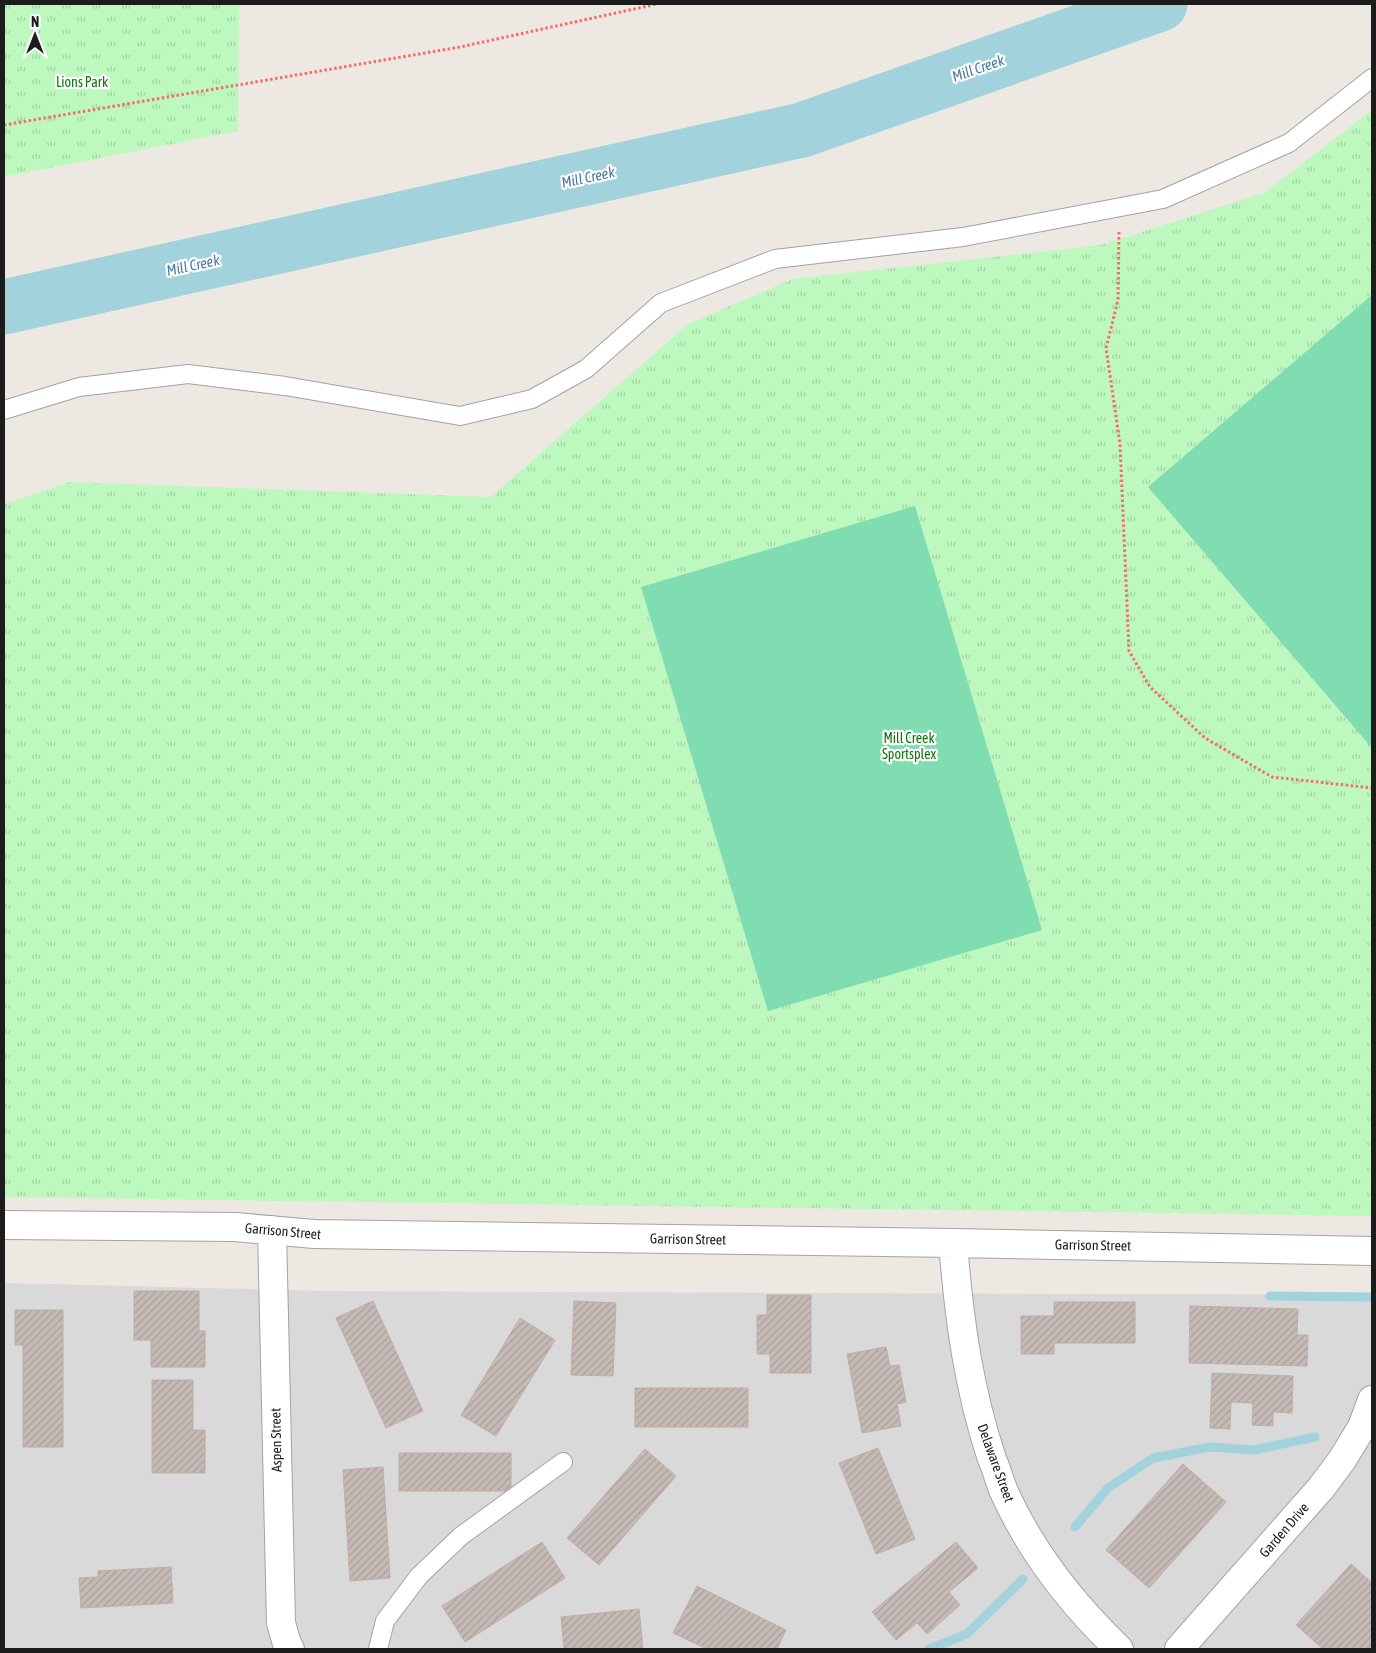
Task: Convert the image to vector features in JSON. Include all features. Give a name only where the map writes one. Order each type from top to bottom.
[{"type":"street","name":"Garrison Street","points":[[4,1225],[235,1227],[314,1234],[1372,1251]]},
{"type":"street","name":"Aspen Street","points":[[272,1230],[280,1622],[286,1644],[290,1649]]},
{"type":"street","name":"Delaware Street","points":[[953,1243],[958,1304],[968,1370],[984,1434],[1005,1494],[1033,1545],[1070,1597],[1120,1649]]},
{"type":"street","name":"Garden Drive","points":[[1179,1649],[1322,1488],[1362,1427],[1372,1400]]},
{"type":"lane","points":[[4,410],[79,387],[188,374],[285,386],[460,416],[532,399],[586,369],[661,303],[774,259],[963,237],[1163,199],[1289,143],[1372,78]]},
{"type":"lane","points":[[378,1649],[385,1620],[418,1576],[461,1536],[563,1462]]},
{"type":"path","points":[[4,125],[460,47],[657,4]]},
{"type":"path","points":[[1120,208],[1118,300],[1106,348],[1120,444],[1129,651],[1150,687],[1204,738],[1272,777],[1372,788]]},
{"type":"shaded area","points":[[4,1283],[323,1291],[1372,1295],[1372,1649],[4,1649]]},
{"type":"green space","name":"Lions Park","points":[[4,4],[239,4],[238,131],[4,177]]},
{"type":"green space","name":"Mill Creek Sportsplex","points":[[1372,110],[1372,1216],[4,1197],[4,504],[70,482],[491,497],[688,324],[793,279],[1101,245],[1264,193]]},
{"type":"green space","points":[[1372,295],[1372,748],[1148,487]]},
{"type":"green space","points":[[915,506],[1042,930],[768,1011],[641,587]]},
{"type":"building","points":[[134,1291],[199,1291],[199,1331],[205,1331],[205,1367],[151,1367],[151,1340],[134,1340]]},
{"type":"building","points":[[767,1295],[811,1295],[811,1373],[770,1373],[770,1354],[757,1354],[757,1315],[767,1315]]},
{"type":"building","points":[[373,1301],[423,1411],[386,1428],[336,1318]]},
{"type":"building","points":[[574,1301],[616,1303],[613,1376],[571,1375]]},
{"type":"building","points":[[1054,1302],[1135,1302],[1135,1343],[1054,1343],[1054,1354],[1021,1354],[1021,1316],[1054,1316]]},
{"type":"building","points":[[1190,1306],[1298,1309],[1297,1335],[1308,1335],[1307,1366],[1189,1363]]},
{"type":"building","points":[[15,1310],[63,1310],[63,1447],[23,1447],[23,1345],[15,1345]]},
{"type":"building","points":[[520,1318],[555,1340],[496,1436],[461,1415]]},
{"type":"building","points":[[886,1347],[890,1366],[899,1365],[906,1402],[897,1404],[901,1426],[862,1433],[847,1354]]},
{"type":"building","points":[[1212,1373],[1293,1376],[1292,1413],[1273,1412],[1273,1426],[1252,1425],[1253,1403],[1231,1402],[1230,1429],[1210,1428]]},
{"type":"building","points":[[152,1380],[193,1380],[193,1430],[205,1430],[205,1473],[152,1473]]},
{"type":"building","points":[[635,1388],[748,1388],[748,1427],[635,1427]]},
{"type":"building","points":[[878,1448],[915,1539],[876,1554],[839,1463]]},
{"type":"building","points":[[645,1449],[676,1476],[599,1565],[567,1538]]},
{"type":"building","points":[[399,1453],[511,1453],[511,1491],[399,1491]]},
{"type":"building","points":[[1183,1464],[1226,1502],[1149,1588],[1106,1550]]},
{"type":"building","points":[[383,1467],[390,1578],[350,1581],[343,1470]]},
{"type":"building","points":[[542,1542],[565,1578],[465,1642],[442,1606]]},
{"type":"building","points":[[956,1542],[978,1568],[949,1592],[960,1605],[927,1634],[917,1623],[896,1640],[872,1612]]},
{"type":"building","points":[[1351,1564],[1372,1583],[1372,1647],[1370,1649],[1323,1649],[1296,1625]]},
{"type":"building","points":[[171,1567],[173,1603],[81,1608],[79,1578],[98,1577],[98,1571]]},
{"type":"building","points":[[697,1586],[786,1630],[777,1649],[707,1649],[673,1633]]},
{"type":"building","points":[[639,1609],[643,1649],[564,1649],[561,1617]]},
{"type":"waterway","name":"Mill Creek","points":[[4,307],[802,130],[1160,4]]},
{"type":"waterway","points":[[1270,1296],[1372,1297]]},
{"type":"waterway","points":[[1075,1527],[1108,1488],[1153,1458],[1210,1447],[1254,1450],[1315,1437]]},
{"type":"waterway","points":[[929,1649],[967,1634],[1023,1579]]}]
